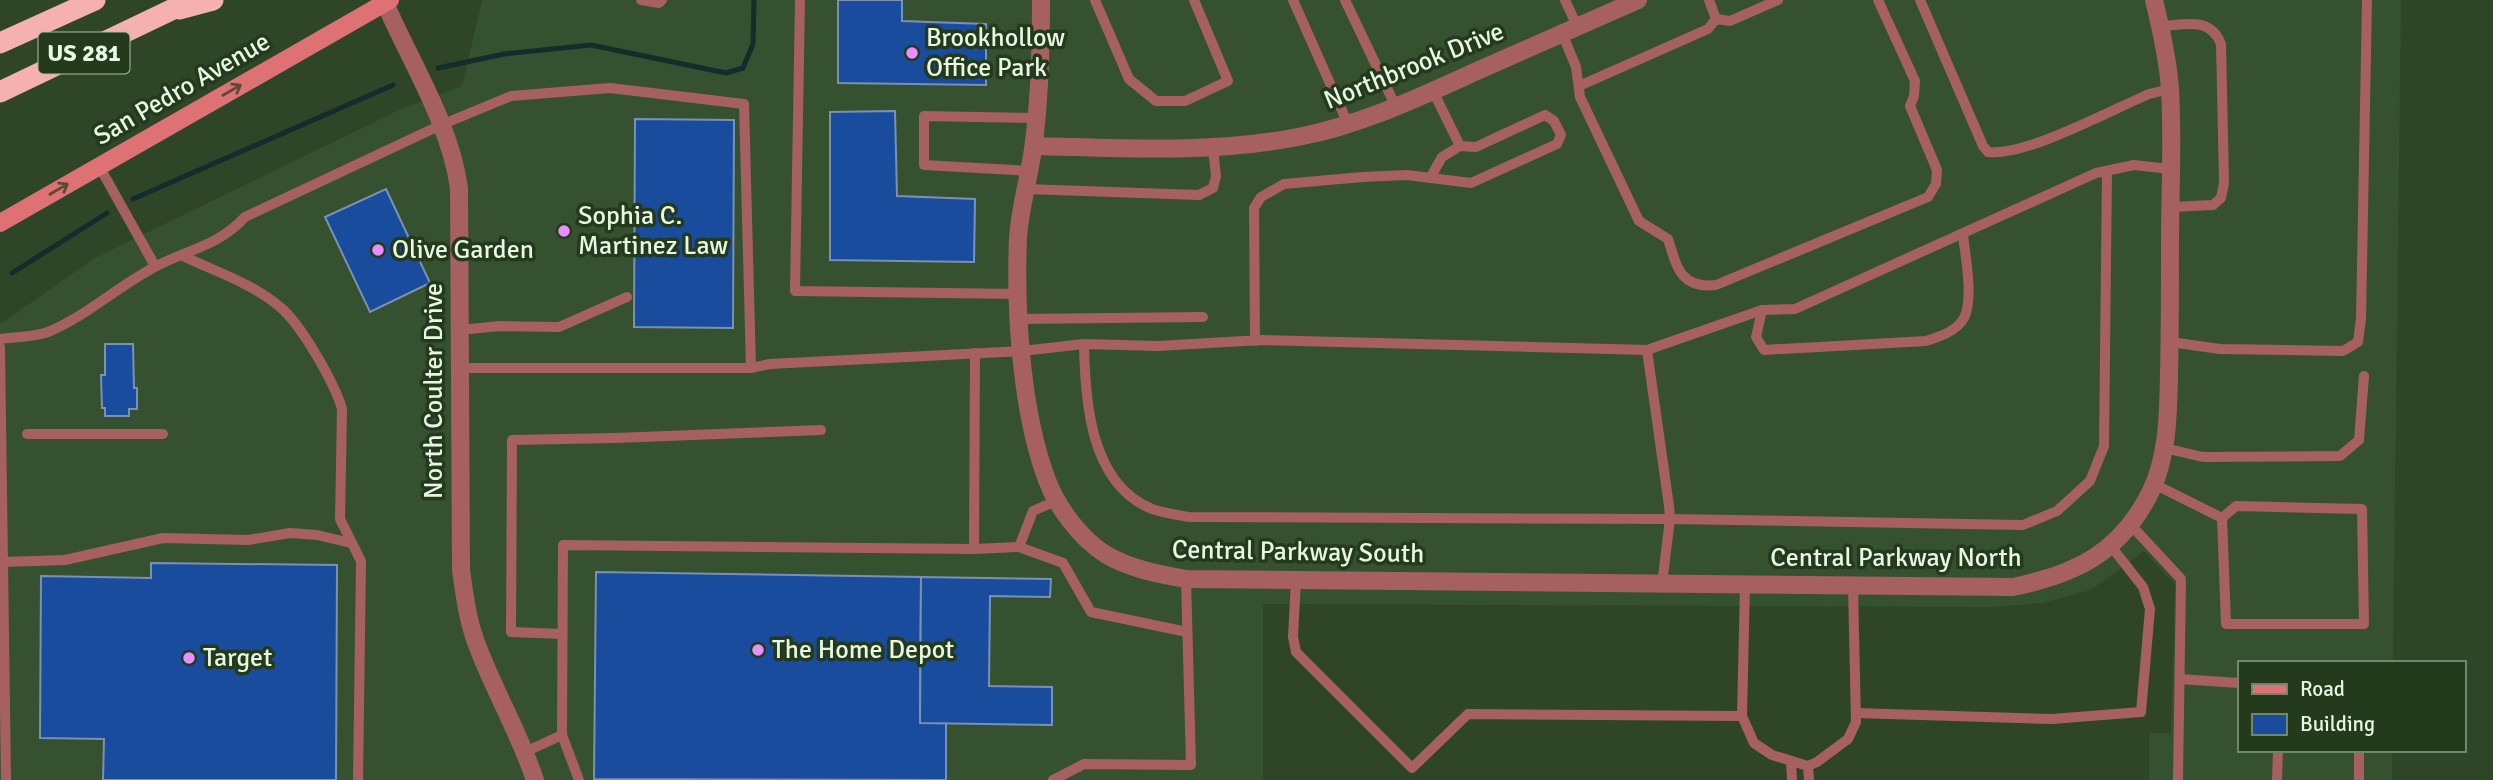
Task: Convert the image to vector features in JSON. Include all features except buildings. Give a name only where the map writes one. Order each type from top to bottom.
[{"type":"highway","name":"US 281","points":[[0,43],[95,0]]},
{"type":"highway","name":"US 281","points":[[0,92],[192,0]]},
{"type":"highway","points":[[167,12],[212,0]]},
{"type":"main road","name":"San Pedro Avenue","points":[[0,223],[387,1]]},
{"type":"street","name":"Central Parkway South","points":[[1041,0],[1041,51],[1034,146],[1018,235],[1018,319],[1028,401],[1047,480],[1084,537],[1104,553],[1137,568],[1186,579],[1570,583]]},
{"type":"street","name":"Central Parkway North","points":[[1570,583],[2013,587],[2065,574],[2110,545],[2130,524],[2154,484],[2164,448],[2168,419],[2170,89],[2154,0]]},
{"type":"street","name":"North Coulter Drive","points":[[387,1],[455,162],[459,188],[461,570],[467,612],[478,649],[535,780]]},
{"type":"street","name":"Northbrook Drive","points":[[1034,146],[1213,148],[1300,137],[1348,124],[1433,92],[1634,1]]},
{"type":"lane","points":[[641,0],[659,3],[662,0]]},
{"type":"lane","points":[[800,0],[795,291],[1019,294]]},
{"type":"lane","points":[[1095,0],[1129,79],[1156,101],[1185,101],[1228,81],[1194,0]]},
{"type":"lane","points":[[1293,0],[1348,124]]},
{"type":"lane","points":[[1345,0],[1396,107]]},
{"type":"lane","points":[[1566,0],[1580,97],[1639,221],[1668,239],[1677,270],[1700,287],[1716,285],[1928,197],[1936,184],[1937,170],[1910,106],[1915,81],[1878,0]]},
{"type":"lane","points":[[1709,0],[1716,19]]},
{"type":"lane","points":[[1716,19],[1730,21],[1778,0]]},
{"type":"lane","points":[[1920,0],[1983,146],[1988,152],[2000,153],[2028,147],[2148,94],[2170,89]]},
{"type":"lane","points":[[2170,342],[2220,349],[2343,351],[2358,342],[2361,319],[2367,0]]},
{"type":"lane","points":[[1579,86],[1708,29],[1716,19]]},
{"type":"lane","points":[[2160,26],[2202,24],[2217,33],[2221,44],[2224,183],[2221,198],[2213,205],[2170,208]]},
{"type":"lane","points":[[0,339],[46,333],[155,266],[184,256],[229,234],[245,217],[441,125],[511,96],[610,88],[744,104],[751,368]]},
{"type":"lane","points":[[1433,92],[1460,146]]},
{"type":"lane","points":[[1255,341],[1254,208],[1261,197],[1284,184],[1362,177],[1407,175],[1430,178],[1471,183],[1557,144],[1561,135],[1554,121],[1545,115],[1476,147],[1460,146],[1442,157],[1430,178]]},
{"type":"lane","points":[[1036,118],[924,116],[924,166],[1028,180],[1199,195],[1213,188],[1216,176],[1213,148]]},
{"type":"lane","points":[[460,368],[751,368],[770,364],[1022,351],[1084,344],[1157,346],[1255,341],[1647,350],[1762,310],[1795,309],[2096,173],[2134,165],[2170,169]]},
{"type":"lane","points":[[99,166],[155,266]]},
{"type":"lane","points":[[1084,344],[1084,378],[1094,440],[1108,469],[1131,496],[1153,509],[1189,517],[1670,519],[2023,525],[2057,511],[2090,481],[2104,446],[2106,171]]},
{"type":"lane","points":[[1762,310],[1756,337],[1765,350],[1926,341],[1940,336],[1953,329],[1964,318],[1968,299],[1963,234]]},
{"type":"lane","points":[[184,256],[249,286],[282,308],[315,354],[337,393],[342,410],[340,519],[361,561],[358,780]]},
{"type":"lane","points":[[460,330],[500,326],[559,327],[627,297]]},
{"type":"lane","points":[[1018,319],[1203,317]]},
{"type":"lane","points":[[0,347],[6,780]]},
{"type":"lane","points":[[1647,350],[1670,519],[1662,584]]},
{"type":"lane","points":[[974,549],[975,353]]},
{"type":"lane","points":[[2164,448],[2203,457],[2340,456],[2359,440],[2364,376]]},
{"type":"lane","points":[[562,635],[511,632],[512,440],[821,430]]},
{"type":"lane","points":[[27,434],[163,434]]},
{"type":"lane","points":[[2154,484],[2222,518]]},
{"type":"lane","points":[[1019,547],[1033,511],[1058,500]]},
{"type":"lane","points":[[2236,506],[2361,509],[2364,624],[2226,624],[2222,518],[2236,506]]},
{"type":"lane","points":[[2130,524],[2181,579],[2178,780]]},
{"type":"lane","points":[[3,562],[65,560],[163,538],[248,540],[290,533],[351,542]]},
{"type":"lane","points":[[579,780],[562,735],[563,545],[974,549],[1019,547],[1063,563],[1091,612],[1187,632]]},
{"type":"lane","points":[[1856,713],[2052,719],[2141,712],[2150,609],[2143,587],[2110,545]]},
{"type":"lane","points":[[1053,780],[1084,764],[1191,765],[1186,579]]},
{"type":"lane","points":[[1296,580],[1293,637],[1296,652],[1412,768],[1468,714],[1742,716]]},
{"type":"lane","points":[[1745,585],[1742,716],[1755,743],[1772,755],[1808,766],[1848,739],[1856,722],[1853,586]]},
{"type":"lane","points":[[2180,679],[2238,683]]},
{"type":"lane","points":[[525,752],[562,735]]},
{"type":"lane","points":[[2277,780],[2278,752]]},
{"type":"lane","points":[[2359,752],[2359,780]]},
{"type":"lane","points":[[1791,761],[1792,780]]},
{"type":"lane","points":[[1808,766],[1809,780]]},
{"type":"shaded area","points":[[482,0],[2401,0],[2393,661],[2238,661],[2238,752],[2392,752],[2392,780],[2149,780],[2149,733],[2171,733],[2175,585],[2144,551],[2091,590],[2042,603],[1992,607],[1263,604],[1263,780],[0,780],[0,324],[95,258],[401,109],[462,86]]},
{"type":"waterway","points":[[438,68],[504,54],[591,45],[726,73],[743,68],[753,44],[754,0]]},
{"type":"waterway","points":[[133,199],[393,85]]},
{"type":"waterway","points":[[12,273],[107,213]]},
{"type":"place","name":"Brookhollow Office Park","points":[[912,53]]},
{"type":"place","name":"Sophia C. Martinez Law","points":[[564,231]]},
{"type":"place","name":"Olive Garden","points":[[378,250]]},
{"type":"place","name":"The Home Depot","points":[[758,650]]},
{"type":"place","name":"Target","points":[[189,658]]}]
